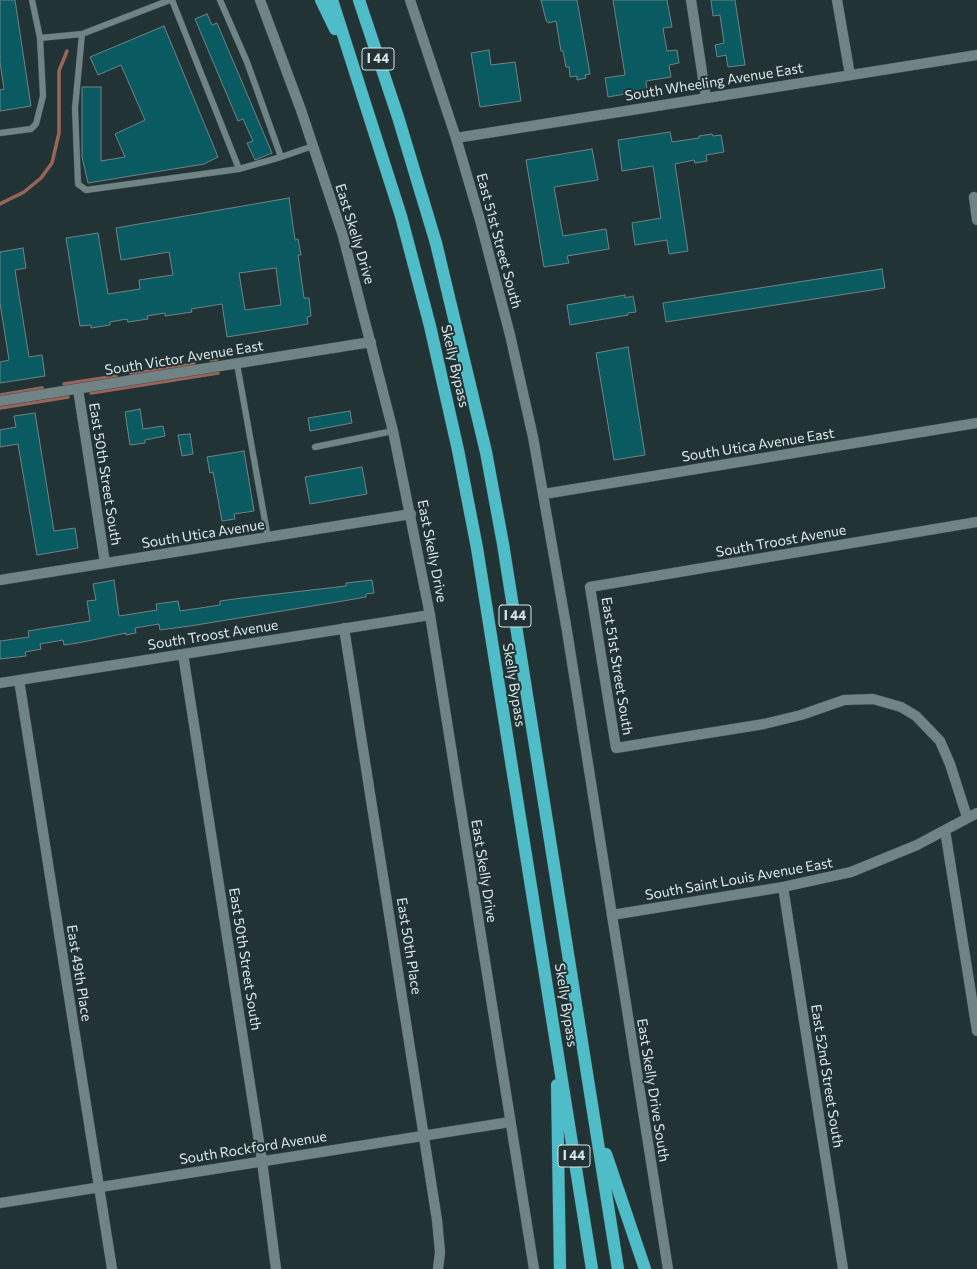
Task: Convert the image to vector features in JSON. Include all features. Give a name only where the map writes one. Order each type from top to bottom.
[{"type":"highway","points":[[321,0],[354,68]]},
{"type":"highway","name":"Skelly Bypass","points":[[332,0],[383,158],[414,262],[458,450],[477,548],[592,1269]]},
{"type":"highway","name":"Skelly Bypass","points":[[359,0],[398,117],[436,243],[486,452],[503,544],[618,1269]]},
{"type":"highway","points":[[557,1043],[560,1269]]},
{"type":"highway","points":[[595,1123],[644,1269]]},
{"type":"street","name":"East Skelly Drive","points":[[260,0],[313,146],[343,236],[393,431],[411,514],[430,615],[510,1122]]},
{"type":"street","name":"East 51st Street South","points":[[410,0],[456,138],[486,241],[510,335],[544,494]]},
{"type":"street","points":[[690,0],[706,98]]},
{"type":"street","points":[[837,0],[850,75]]},
{"type":"street","name":"South Wheeling Avenue East","points":[[456,138],[977,55]]},
{"type":"street","points":[[974,197],[977,220]]},
{"type":"street","name":"South Victor Avenue East","points":[[0,401],[371,342]]},
{"type":"street","name":"East 50th Street South","points":[[78,389],[105,563]]},
{"type":"street","name":"South Utica Avenue East","points":[[544,494],[977,423]]},
{"type":"street","points":[[544,494],[612,915]]},
{"type":"street","name":"South Utica Avenue","points":[[0,580],[411,514]]},
{"type":"street","name":"South Troost Avenue","points":[[590,587],[977,522]]},
{"type":"street","name":"East 51st Street South","points":[[590,587],[616,748],[764,724],[801,715],[844,700],[858,699],[880,701],[901,707],[916,716],[940,741],[950,764],[967,817]]},
{"type":"street","name":"South Troost Avenue","points":[[0,683],[430,615]]},
{"type":"street","name":"East 50th Place","points":[[344,628],[425,1135],[437,1220],[440,1252],[438,1269]]},
{"type":"street","name":"East 50th Street South","points":[[183,654],[262,1161],[276,1269]]},
{"type":"street","name":"East 49th Place","points":[[18,680],[112,1269]]},
{"type":"street","name":"South Saint Louis Avenue East","points":[[612,915],[783,888],[851,872],[891,857],[977,813]]},
{"type":"street","points":[[945,830],[977,1031]]},
{"type":"street","name":"East 52nd Street South","points":[[783,888],[843,1269]]},
{"type":"street","name":"East Skelly Drive South","points":[[612,915],[668,1269]]},
{"type":"street","points":[[510,1122],[534,1269]]},
{"type":"street","name":"South Rockford Avenue","points":[[0,1203],[510,1122]]},
{"type":"lane","points":[[0,133],[31,129],[36,124],[43,96],[40,38],[32,0]]},
{"type":"lane","points":[[40,38],[82,34],[171,0],[239,169]]},
{"type":"lane","points":[[220,0],[247,62],[281,157]]},
{"type":"lane","points":[[82,34],[75,108],[78,184],[86,190],[239,169],[313,146]]},
{"type":"lane","points":[[237,364],[268,538]]},
{"type":"lane","points":[[315,447],[393,431]]},
{"type":"building","points":[[0,0],[15,0],[31,106],[0,111],[0,90],[4,89],[0,62]]},
{"type":"building","points":[[541,0],[577,0],[590,74],[585,75],[586,78],[577,80],[577,76],[570,77],[569,67],[566,67],[563,51],[561,51],[556,21],[548,23]]},
{"type":"building","points":[[613,0],[667,0],[672,27],[663,28],[667,51],[677,50],[679,63],[669,65],[671,77],[646,81],[647,90],[608,97],[605,78],[625,75]]},
{"type":"building","points":[[711,0],[735,0],[745,65],[728,67],[726,55],[717,57],[715,45],[724,43],[720,15],[713,16]]},
{"type":"building","points":[[207,14],[212,25],[217,23],[272,153],[255,160],[247,143],[253,141],[243,119],[238,121],[195,19]]},
{"type":"building","points":[[164,26],[218,157],[204,164],[88,183],[82,157],[82,87],[101,87],[101,161],[125,157],[115,134],[145,120],[121,65],[98,75],[90,57]]},
{"type":"building","points":[[489,50],[491,65],[515,62],[521,101],[480,107],[471,53]]},
{"type":"building","points":[[670,132],[672,142],[699,138],[699,136],[712,134],[713,136],[721,135],[724,152],[706,155],[707,161],[695,163],[694,160],[675,164],[688,251],[669,254],[667,240],[635,245],[632,223],[661,218],[653,166],[622,171],[618,140]]},
{"type":"building","points":[[592,149],[598,180],[554,187],[563,236],[606,229],[609,249],[567,256],[569,263],[544,267],[526,160]]},
{"type":"building","points":[[289,198],[295,240],[298,239],[301,255],[298,255],[304,298],[309,298],[311,316],[307,317],[308,324],[227,337],[222,304],[191,309],[192,312],[165,316],[165,313],[147,316],[148,319],[128,322],[127,319],[110,322],[110,325],[91,328],[91,325],[80,326],[66,238],[98,233],[108,294],[140,289],[139,280],[173,275],[169,252],[121,260],[116,228]],"holes":[[[276,268],[281,305],[245,310],[239,273]]]},
{"type":"building","points":[[23,248],[26,268],[15,270],[29,357],[42,355],[45,376],[0,383],[0,362],[9,360],[0,303],[0,252]]},
{"type":"building","points":[[882,269],[885,288],[666,322],[663,303]]},
{"type":"building","points":[[625,295],[625,298],[633,296],[636,312],[628,313],[628,315],[570,325],[567,305]]},
{"type":"building","points":[[628,347],[645,455],[614,460],[596,353]]},
{"type":"building","points":[[140,409],[143,429],[163,426],[165,436],[145,440],[145,443],[130,445],[125,412]]},
{"type":"building","points":[[350,411],[352,423],[310,431],[308,418]]},
{"type":"building","points":[[35,413],[54,531],[75,528],[78,548],[37,555],[18,444],[0,447],[0,430],[16,427],[14,416]]},
{"type":"building","points":[[190,434],[193,454],[182,456],[178,435]]},
{"type":"building","points":[[244,451],[254,511],[234,514],[235,519],[222,521],[213,472],[210,473],[207,457]]},
{"type":"building","points":[[362,467],[367,494],[310,504],[305,477]]},
{"type":"building","points":[[114,580],[119,616],[157,610],[156,604],[178,601],[180,611],[220,605],[220,601],[346,586],[346,583],[372,580],[374,593],[366,594],[366,597],[190,626],[160,630],[159,624],[135,628],[136,633],[126,635],[126,633],[64,645],[63,640],[40,644],[41,649],[25,652],[26,656],[0,659],[0,641],[29,637],[28,631],[90,621],[87,601],[96,600],[93,584]]},
{"type":"waterway","points":[[0,204],[24,192],[41,178],[52,163],[59,133],[59,71],[67,51]]},
{"type":"waterway","points":[[211,360],[217,359]]},
{"type":"waterway","points":[[131,374],[194,364]]},
{"type":"waterway","points":[[91,393],[218,373]]},
{"type":"waterway","points":[[64,384],[116,376]]},
{"type":"waterway","points":[[0,395],[42,388]]},
{"type":"waterway","points":[[0,408],[68,397]]}]
